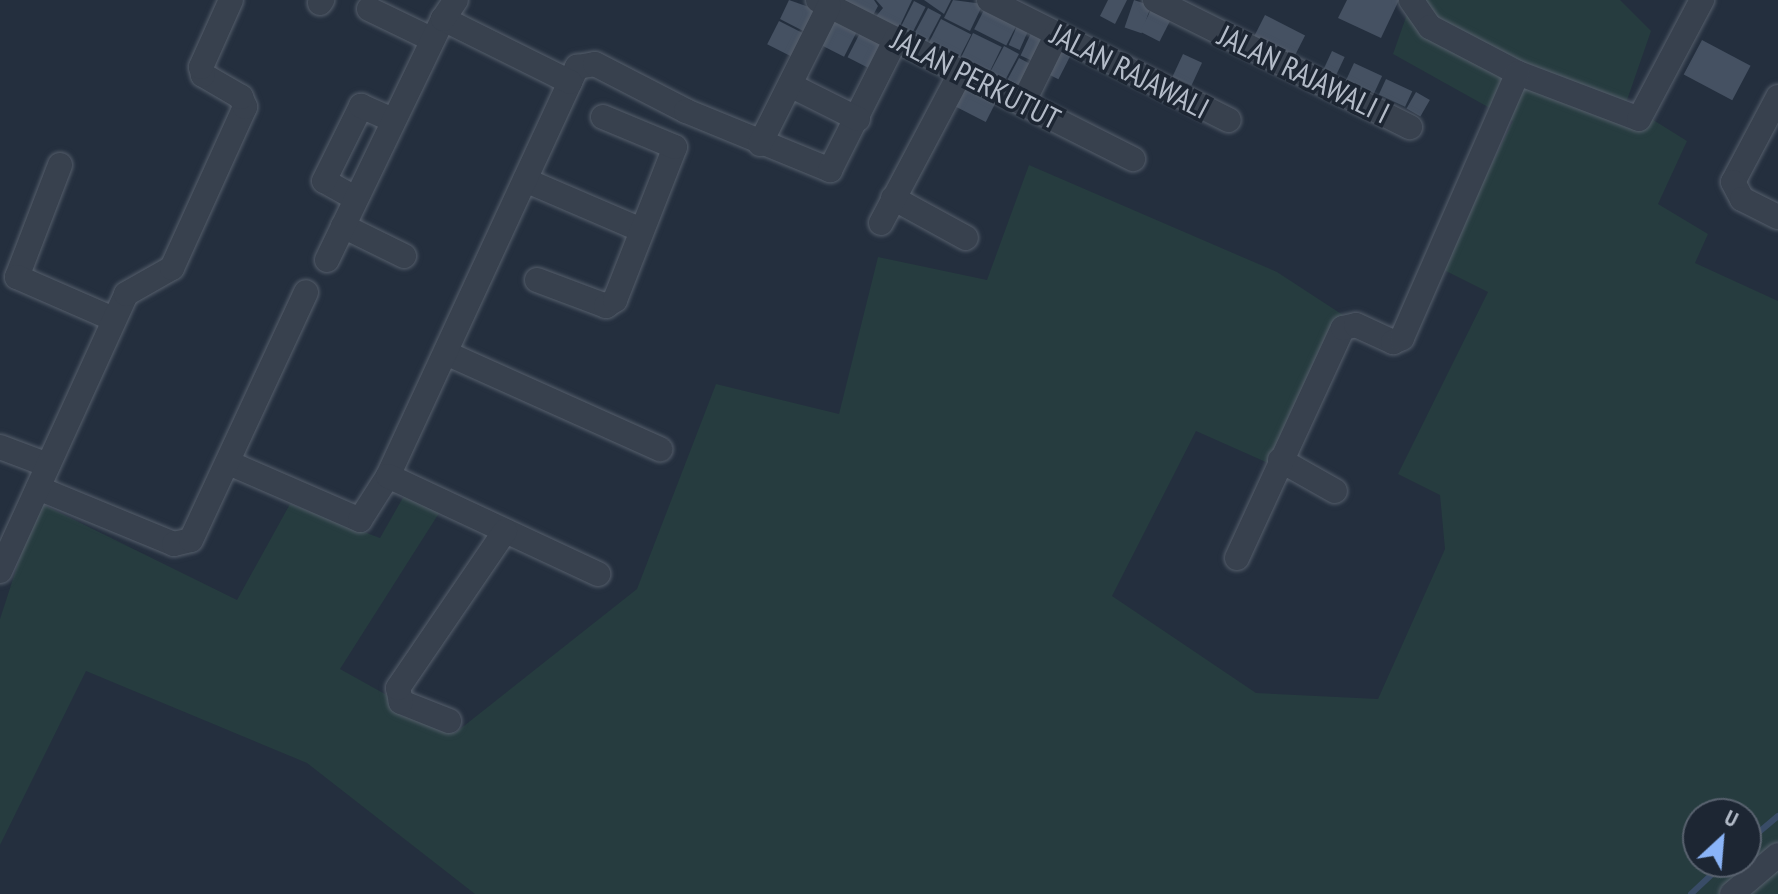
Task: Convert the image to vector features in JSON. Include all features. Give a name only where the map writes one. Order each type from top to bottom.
[{"type":"street","points":[[1,565],[113,319],[132,287],[172,268],[245,107],[241,97],[203,75],[201,67],[231,0]]},
{"type":"street","name":"JALAN RAJAWALI","points":[[989,0],[1229,120]]},
{"type":"street","name":"JALAN RAJAWALI I","points":[[1155,0],[1410,127]]},
{"type":"street","points":[[1411,0],[1430,27],[1518,73],[1639,119],[1702,0]]},
{"type":"street","points":[[760,144],[790,85],[824,3]]},
{"type":"street","name":"JALAN PERKUTUT","points":[[824,3],[1133,159]]},
{"type":"street","points":[[369,9],[443,19],[570,82]]},
{"type":"street","points":[[327,260],[443,19]]},
{"type":"street","points":[[1023,103],[1057,34]]},
{"type":"street","points":[[229,463],[360,520],[388,476],[577,67],[595,64],[760,144],[830,170],[896,39]]},
{"type":"street","points":[[881,223],[961,72]]},
{"type":"street","points":[[1237,558],[1343,328],[1356,325],[1393,342],[1402,338],[1518,73]]},
{"type":"street","points":[[790,85],[858,119]]},
{"type":"street","points":[[1778,97],[1733,192],[1778,217]]},
{"type":"street","points":[[355,198],[324,181],[361,106],[392,120]]},
{"type":"street","points":[[537,280],[612,305],[675,147],[603,117]]},
{"type":"street","points":[[60,165],[8,274],[113,319]]},
{"type":"street","points":[[525,180],[641,230]]},
{"type":"street","points":[[893,198],[966,238]]},
{"type":"street","points":[[343,226],[404,256]]},
{"type":"street","points":[[38,488],[184,544],[198,533],[306,292]]},
{"type":"street","points":[[446,353],[660,449]]},
{"type":"street","points":[[0,447],[48,465]]},
{"type":"street","points":[[1280,460],[1335,491]]},
{"type":"street","points":[[388,476],[598,574]]},
{"type":"street","points":[[449,721],[401,702],[398,688],[505,531]]},
{"type":"street","points":[[1732,894],[1778,855]]},
{"type":"green space","points":[[1412,0],[1620,0],[1651,31],[1626,103],[1687,141],[1658,204],[1708,234],[1695,263],[1778,301],[1778,894],[475,894],[307,763],[86,671],[0,845],[0,619],[38,502],[237,600],[290,504],[380,538],[405,494],[441,510],[340,669],[455,733],[637,589],[716,384],[839,414],[878,257],[987,280],[1029,165],[1277,272],[1349,319],[1277,467],[1196,431],[1112,596],[1256,693],[1378,699],[1445,549],[1440,495],[1398,474],[1488,292],[1440,268],[1513,121],[1393,54]]},
{"type":"building","points":[[789,0],[823,12],[811,35],[780,19]]},
{"type":"building","points":[[835,0],[874,0],[878,6],[871,19]]},
{"type":"building","points":[[876,0],[912,0],[897,32],[873,20],[883,8]]},
{"type":"building","points":[[924,0],[951,0],[944,14]]},
{"type":"building","points":[[953,0],[983,4],[970,31],[944,18]]},
{"type":"building","points":[[1108,0],[1127,0],[1115,24],[1100,16]]},
{"type":"building","points":[[1134,0],[1151,6],[1142,33],[1125,27]]},
{"type":"building","points":[[1347,0],[1399,0],[1381,38],[1338,18]]},
{"type":"building","points":[[914,1],[926,7],[909,40],[897,34]]},
{"type":"building","points":[[1154,4],[1174,14],[1160,42],[1140,32]]},
{"type":"building","points":[[986,6],[1018,22],[1006,46],[974,29]]},
{"type":"building","points":[[928,8],[941,15],[925,46],[912,39]]},
{"type":"building","points":[[835,15],[859,27],[844,57],[820,44]]},
{"type":"building","points":[[1265,15],[1305,35],[1291,62],[1251,42]]},
{"type":"building","points":[[941,19],[971,34],[957,62],[927,47]]},
{"type":"building","points":[[779,21],[811,37],[799,61],[767,44]]},
{"type":"building","points":[[1018,24],[1029,29],[1020,50],[1009,45]]},
{"type":"building","points":[[863,27],[890,41],[874,71],[848,57]]},
{"type":"building","points":[[1032,31],[1051,40],[1040,64],[1021,55]]},
{"type":"building","points":[[973,33],[1002,47],[987,77],[959,63]]},
{"type":"building","points":[[1056,40],[1074,49],[1058,79],[1041,70]]},
{"type":"building","points":[[1702,40],[1751,66],[1732,100],[1684,74]]},
{"type":"building","points":[[1004,46],[1019,54],[1003,84],[988,76]]},
{"type":"building","points":[[1332,51],[1345,57],[1336,75],[1324,69]]},
{"type":"building","points":[[1183,54],[1202,63],[1191,86],[1172,77]]},
{"type":"building","points":[[1019,58],[1038,68],[1026,90],[1007,80]]},
{"type":"building","points":[[1354,63],[1382,76],[1374,93],[1346,80]]},
{"type":"building","points":[[970,78],[1000,93],[986,122],[955,107]]},
{"type":"building","points":[[1386,79],[1412,91],[1405,107],[1379,94]]},
{"type":"building","points":[[1416,92],[1430,100],[1420,116],[1406,108]]},
{"type":"waterway","points":[[1762,830],[1778,816]]},
{"type":"waterway","points":[[1691,894],[1708,878]]}]
